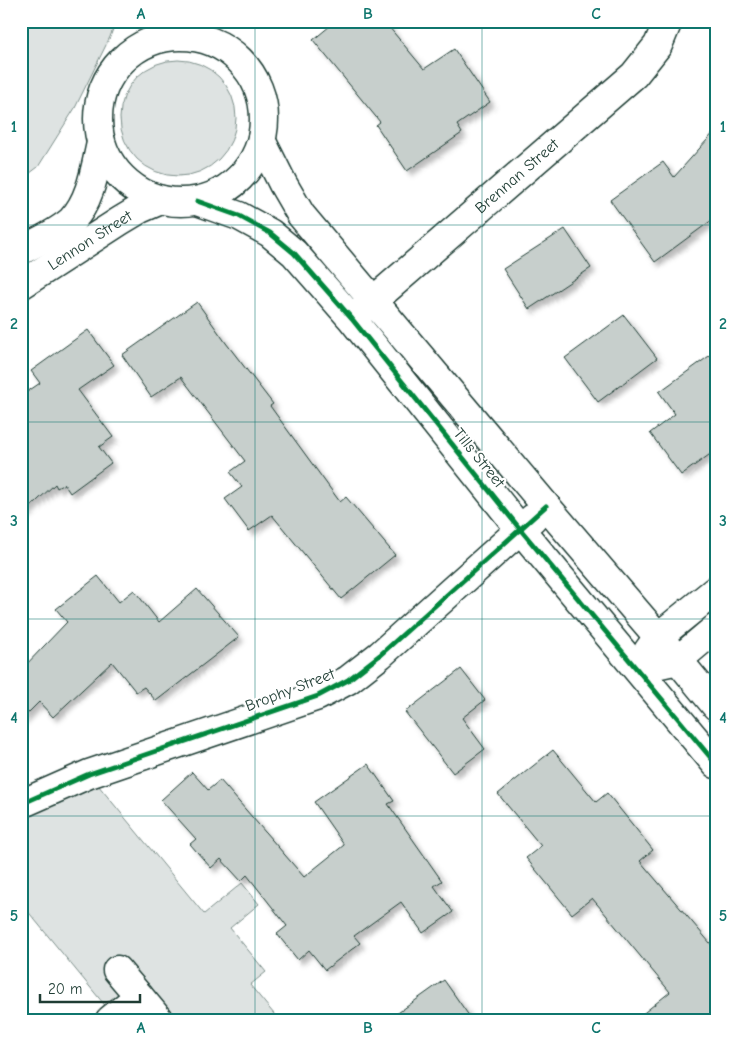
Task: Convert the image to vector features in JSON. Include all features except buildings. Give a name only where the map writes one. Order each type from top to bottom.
[{"type":"street","points":[[125,56],[146,43],[170,36],[195,37],[219,45],[238,58],[253,75],[262,96],[265,119],[262,142],[253,163],[238,181],[219,194],[197,201],[179,203],[161,200],[141,192],[123,180],[110,163],[101,143],[97,125],[98,105],[103,88],[112,71],[151,21]]},
{"type":"street","points":[[205,21],[219,45]]},
{"type":"street","name":"Brennan Street","points":[[352,319],[634,75],[658,45],[668,21]]},
{"type":"street","name":"Tills Street","points":[[262,142],[301,215],[716,706]]},
{"type":"street","name":"Lennon Street","points":[[21,250],[72,220],[84,204],[101,143]]},
{"type":"street","name":"Lennon Street","points":[[21,285],[133,213],[161,200]]},
{"type":"street","name":"Tills Street","points":[[197,201],[240,216],[270,233],[294,253],[352,319],[520,529],[716,764]]},
{"type":"street","name":"Brophy Street","points":[[21,804],[89,774],[318,696],[348,680],[400,637],[546,506]]},
{"type":"street","points":[[637,669],[658,637],[716,590]]},
{"type":"street","points":[[637,669],[678,660],[716,628]]},
{"type":"street","points":[[117,970],[159,1020]]},
{"type":"street","points":[[110,1020],[139,996]]},
{"type":"shaded area","points":[[21,21],[116,21],[75,108],[38,167],[21,180]]},
{"type":"shaded area","points":[[178,60],[200,65],[219,77],[231,96],[236,118],[231,140],[219,159],[200,171],[178,176],[156,171],[137,159],[125,140],[120,118],[125,96],[137,77],[156,65]]},
{"type":"shaded area","points":[[89,774],[204,914],[242,883],[259,904],[230,928],[266,972],[250,985],[279,1020],[117,1020],[21,903],[21,804]]},
{"type":"cycle path","points":[[197,201],[239,216],[270,233],[294,253],[352,319],[520,529],[716,764]]},
{"type":"cycle path","points":[[21,804],[89,774],[318,696],[348,680],[380,655],[546,506]]}]
